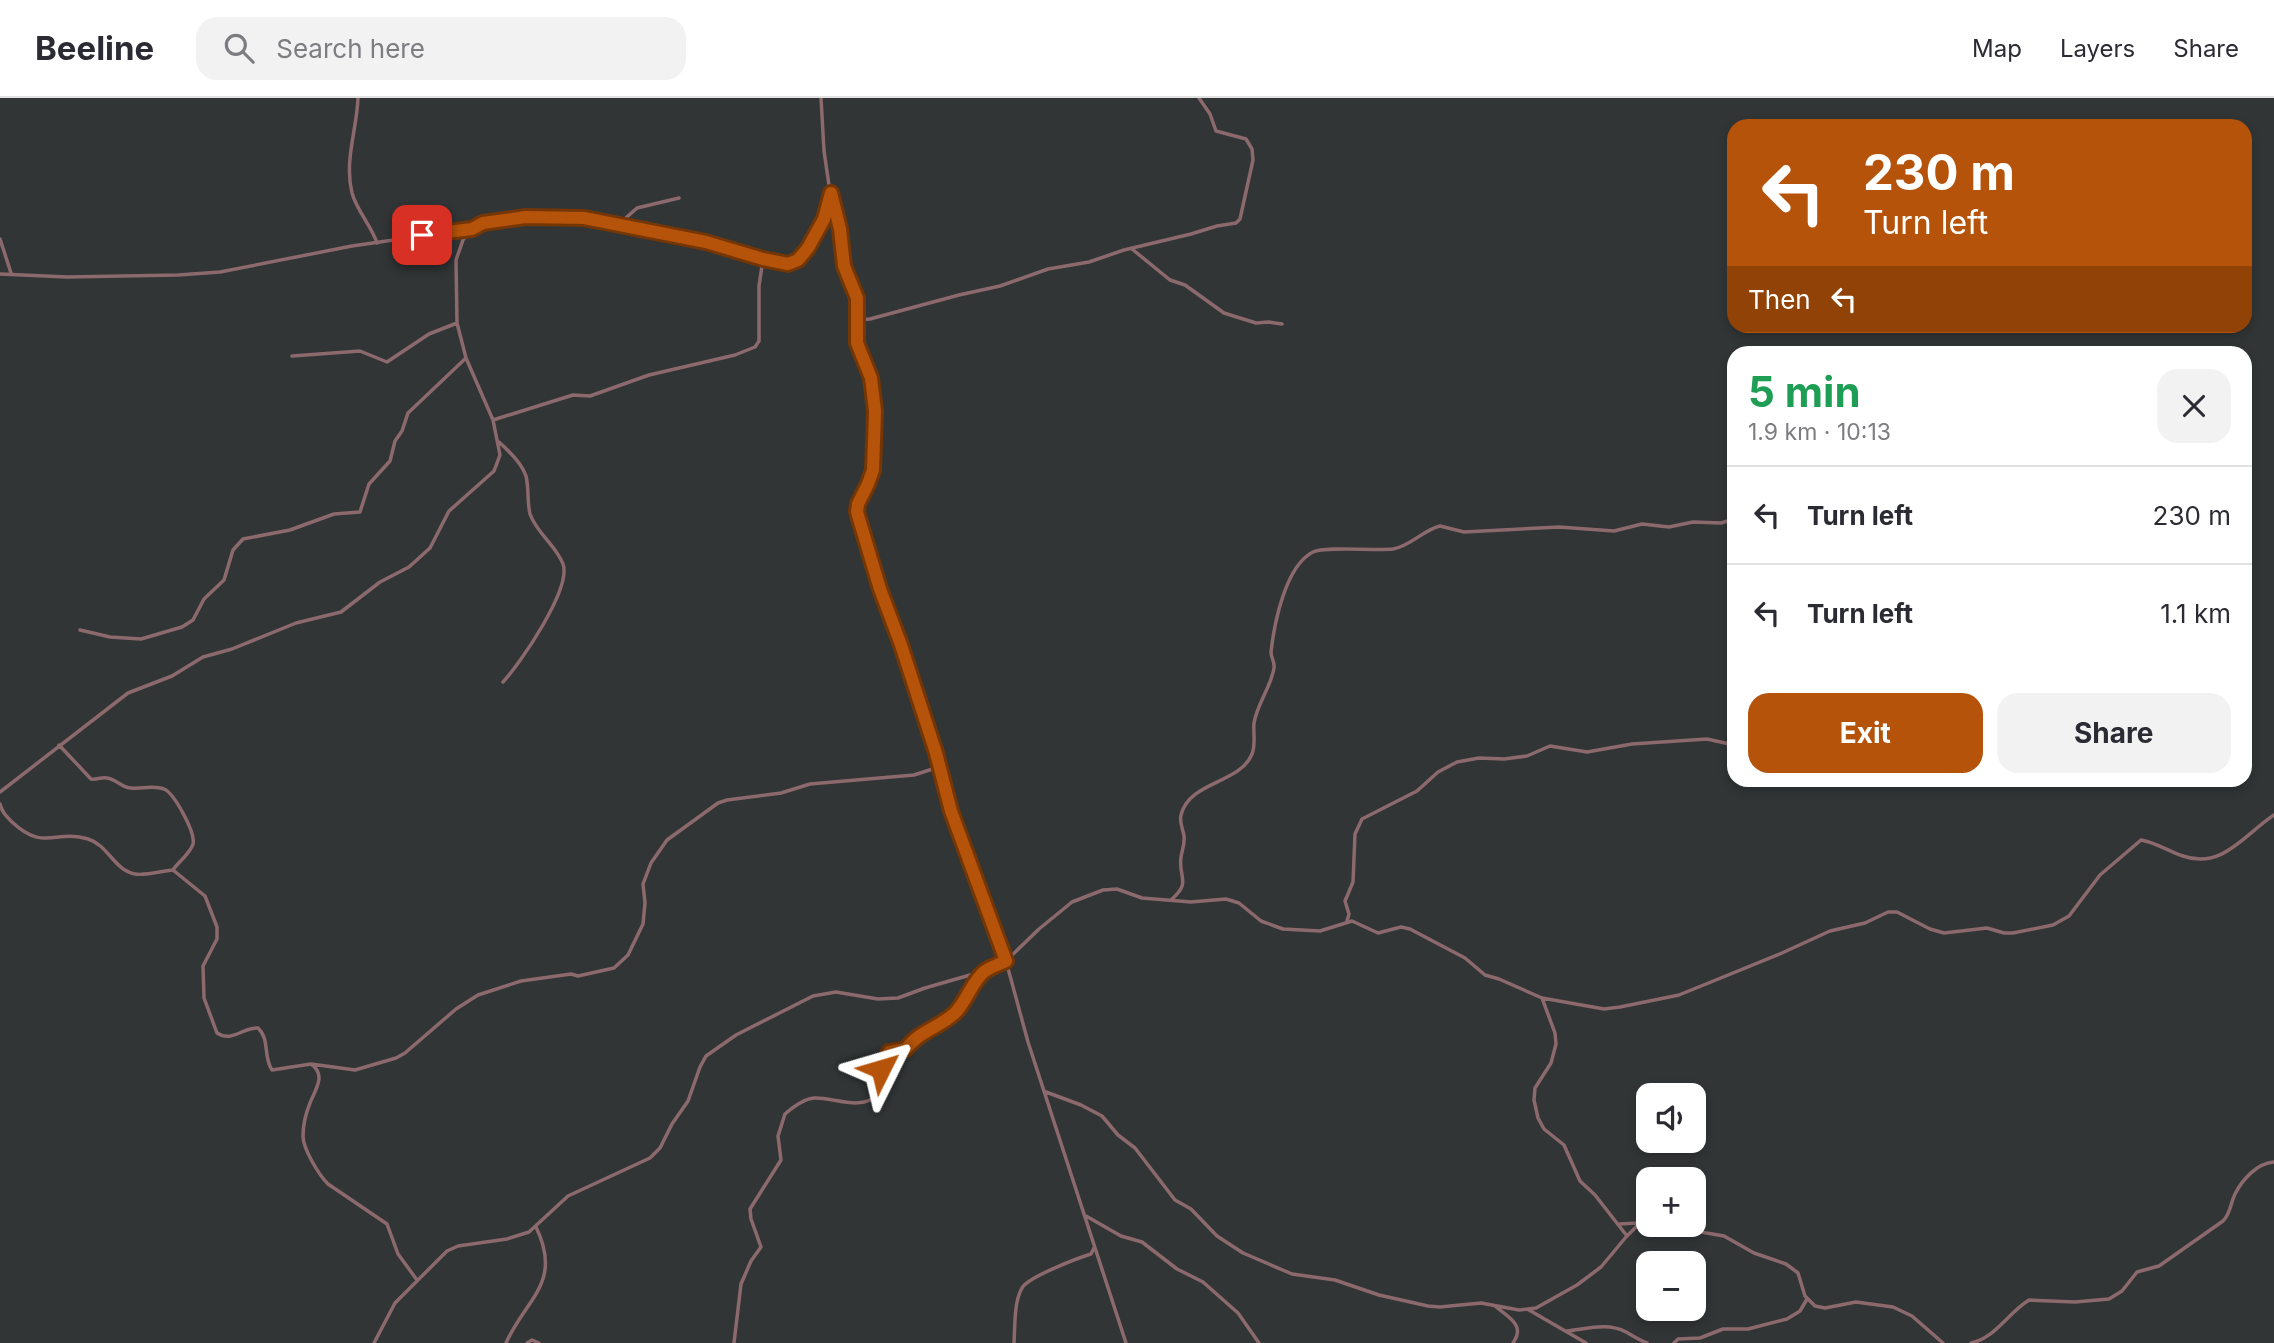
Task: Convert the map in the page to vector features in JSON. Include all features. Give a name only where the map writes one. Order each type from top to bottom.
[{"type":"street","points":[[358,98],[350,144],[351,183],[353,196],[377,243]]},
{"type":"street","points":[[821,98],[824,151],[831,193],[840,229],[844,266],[857,298],[857,343],[871,378],[875,417],[873,470],[857,512],[880,589],[913,682],[951,811],[1006,961],[1044,1091],[1126,1343]]},
{"type":"street","points":[[857,320],[1000,286],[1048,269],[1089,262],[1217,226],[1234,224],[1240,219],[1252,149],[1246,139],[1216,131],[1210,114],[1199,98]]},
{"type":"street","points":[[0,792],[128,692],[166,679],[203,657],[227,651],[304,620],[341,612],[380,582],[409,568],[430,548],[449,511],[494,471],[499,455],[493,420],[466,358],[457,323],[456,260],[463,240],[472,229],[483,223],[541,216],[584,218],[714,244],[788,264],[801,257],[824,219],[831,193]]},
{"type":"street","points":[[619,224],[637,208],[679,198]]},
{"type":"street","points":[[0,274],[178,275],[220,272],[457,229],[472,229]]},
{"type":"street","points":[[0,239],[11,273]]},
{"type":"street","points":[[1132,249],[1170,280],[1185,285],[1224,313],[1256,323],[1282,324]]},
{"type":"street","points":[[493,420],[573,395],[590,396],[633,379],[719,359],[755,347],[760,341],[760,275],[763,259]]},
{"type":"street","points":[[292,356],[360,351],[387,362],[429,334],[457,323]]},
{"type":"street","points":[[80,631],[110,638],[141,639],[182,627],[193,620],[204,599],[224,580],[233,550],[243,539],[290,530],[334,514],[360,512],[369,484],[390,461],[395,441],[408,413],[466,358]]},
{"type":"street","points":[[498,440],[525,474],[532,518],[541,535],[560,558],[565,571],[562,584],[533,643],[503,682]]},
{"type":"street","points":[[1171,900],[1184,884],[1180,865],[1184,844],[1180,817],[1182,811],[1202,790],[1234,773],[1250,759],[1254,746],[1255,719],[1274,668],[1271,653],[1276,619],[1285,589],[1296,569],[1313,552],[1326,549],[1393,549],[1440,526],[1464,532],[1510,528],[1527,531],[1559,527],[1614,531],[1642,524],[1669,527],[1693,522],[1727,521]]},
{"type":"street","points":[[1345,923],[1350,916],[1345,901],[1353,882],[1355,834],[1359,823],[1371,813],[1417,791],[1438,772],[1457,762],[1479,758],[1527,756],[1550,746],[1587,752],[1632,744],[1684,740],[1707,739],[1727,743]]},
{"type":"street","points":[[0,807],[23,831],[34,838],[48,840],[75,837],[94,841],[119,866],[132,873],[173,870],[190,850],[194,840],[169,792],[160,788],[128,788],[107,778],[90,779],[59,745]]},
{"type":"street","points":[[173,870],[205,897],[217,927],[217,939],[203,966],[205,998],[217,1033],[221,1037],[230,1037],[251,1028],[260,1030],[265,1036],[268,1065],[272,1070],[312,1064],[355,1070],[405,1053],[456,1009],[478,995],[521,981],[569,974],[578,976],[617,966],[628,955],[641,930],[645,903],[643,884],[651,863],[667,840],[718,803],[734,798],[781,793],[810,784],[914,775],[939,767]]},
{"type":"street","points":[[0,799],[5,788]]},
{"type":"street","points":[[374,1343],[391,1308],[452,1248],[507,1239],[536,1227],[545,1215],[568,1196],[589,1184],[632,1168],[655,1154],[688,1101],[704,1059],[736,1035],[804,1000],[829,992],[878,999],[898,998],[984,971],[1006,961],[1058,913],[1085,895],[1114,888],[1137,897],[1233,901],[1261,921],[1283,929],[1320,931],[1356,922],[1378,933],[1398,928],[1410,929],[1461,955],[1485,975],[1542,998],[1609,1009],[1671,997],[1766,960],[1822,934],[1865,923],[1892,911],[1944,933],[1987,928],[2013,933],[2053,925],[2072,913],[2100,875],[2141,841],[2164,846],[2188,857],[2215,857],[2230,850],[2274,815]]},
{"type":"street","points":[[734,1343],[741,1283],[761,1247],[750,1209],[782,1160],[778,1136],[782,1118],[789,1110],[809,1099],[851,1103],[877,1095],[881,1086],[882,1064],[889,1052],[906,1049],[911,1041],[956,1012],[984,971]]},
{"type":"street","points":[[1542,998],[1556,1039],[1551,1063],[1534,1092],[1538,1118],[1544,1129],[1564,1145],[1580,1181],[1595,1195],[1627,1236]]},
{"type":"street","points":[[312,1064],[319,1077],[318,1090],[309,1105],[303,1134],[308,1153],[320,1176],[328,1184],[387,1223],[398,1254],[417,1280]]},
{"type":"street","points":[[1044,1091],[1102,1116],[1121,1138],[1135,1148],[1175,1199],[1191,1209],[1222,1240],[1253,1258],[1292,1274],[1335,1279],[1379,1295],[1428,1306],[1481,1303],[1529,1310],[1586,1343]]},
{"type":"street","points":[[1971,1343],[1989,1337],[1999,1324],[2029,1300],[2075,1303],[2104,1301],[2114,1297],[2137,1272],[2159,1266],[2223,1221],[2229,1215],[2236,1193],[2253,1171],[2264,1164],[2274,1162]]},
{"type":"street","points":[[1084,1214],[1121,1236],[1142,1242],[1177,1269],[1203,1282],[1238,1313],[1259,1343]]},
{"type":"street","points":[[1619,1224],[1636,1223]]},
{"type":"street","points":[[507,1343],[512,1329],[535,1299],[547,1268],[542,1239],[536,1227]]},
{"type":"street","points":[[1529,1310],[1587,1278],[1609,1259],[1636,1227]]},
{"type":"street","points":[[1706,1233],[1724,1236],[1754,1253],[1786,1264],[1798,1273],[1807,1299],[1812,1304],[1825,1308],[1850,1302],[1893,1307],[1912,1316],[1943,1343]]},
{"type":"street","points":[[1014,1343],[1019,1296],[1025,1284],[1073,1259],[1089,1255],[1094,1247]]},
{"type":"street","points":[[1674,1343],[1678,1339],[1700,1338],[1723,1329],[1748,1329],[1787,1318],[1800,1311],[1807,1299]]},
{"type":"street","points":[[1494,1304],[1517,1327],[1518,1335],[1513,1343]]},
{"type":"street","points":[[1567,1331],[1593,1327],[1612,1328],[1647,1343]]},
{"type":"street","points":[[527,1343],[532,1340],[539,1343]]},
{"type":"route","points":[[422,235],[472,229],[483,223],[526,217],[584,218],[706,242],[788,264],[798,260],[808,248],[830,205],[831,193],[840,229],[844,266],[857,298],[856,338],[871,378],[875,411],[873,470],[859,500],[857,512],[880,589],[936,753],[951,811],[1006,961],[984,971],[956,1012],[911,1041],[906,1049],[889,1052],[881,1069]]}]
